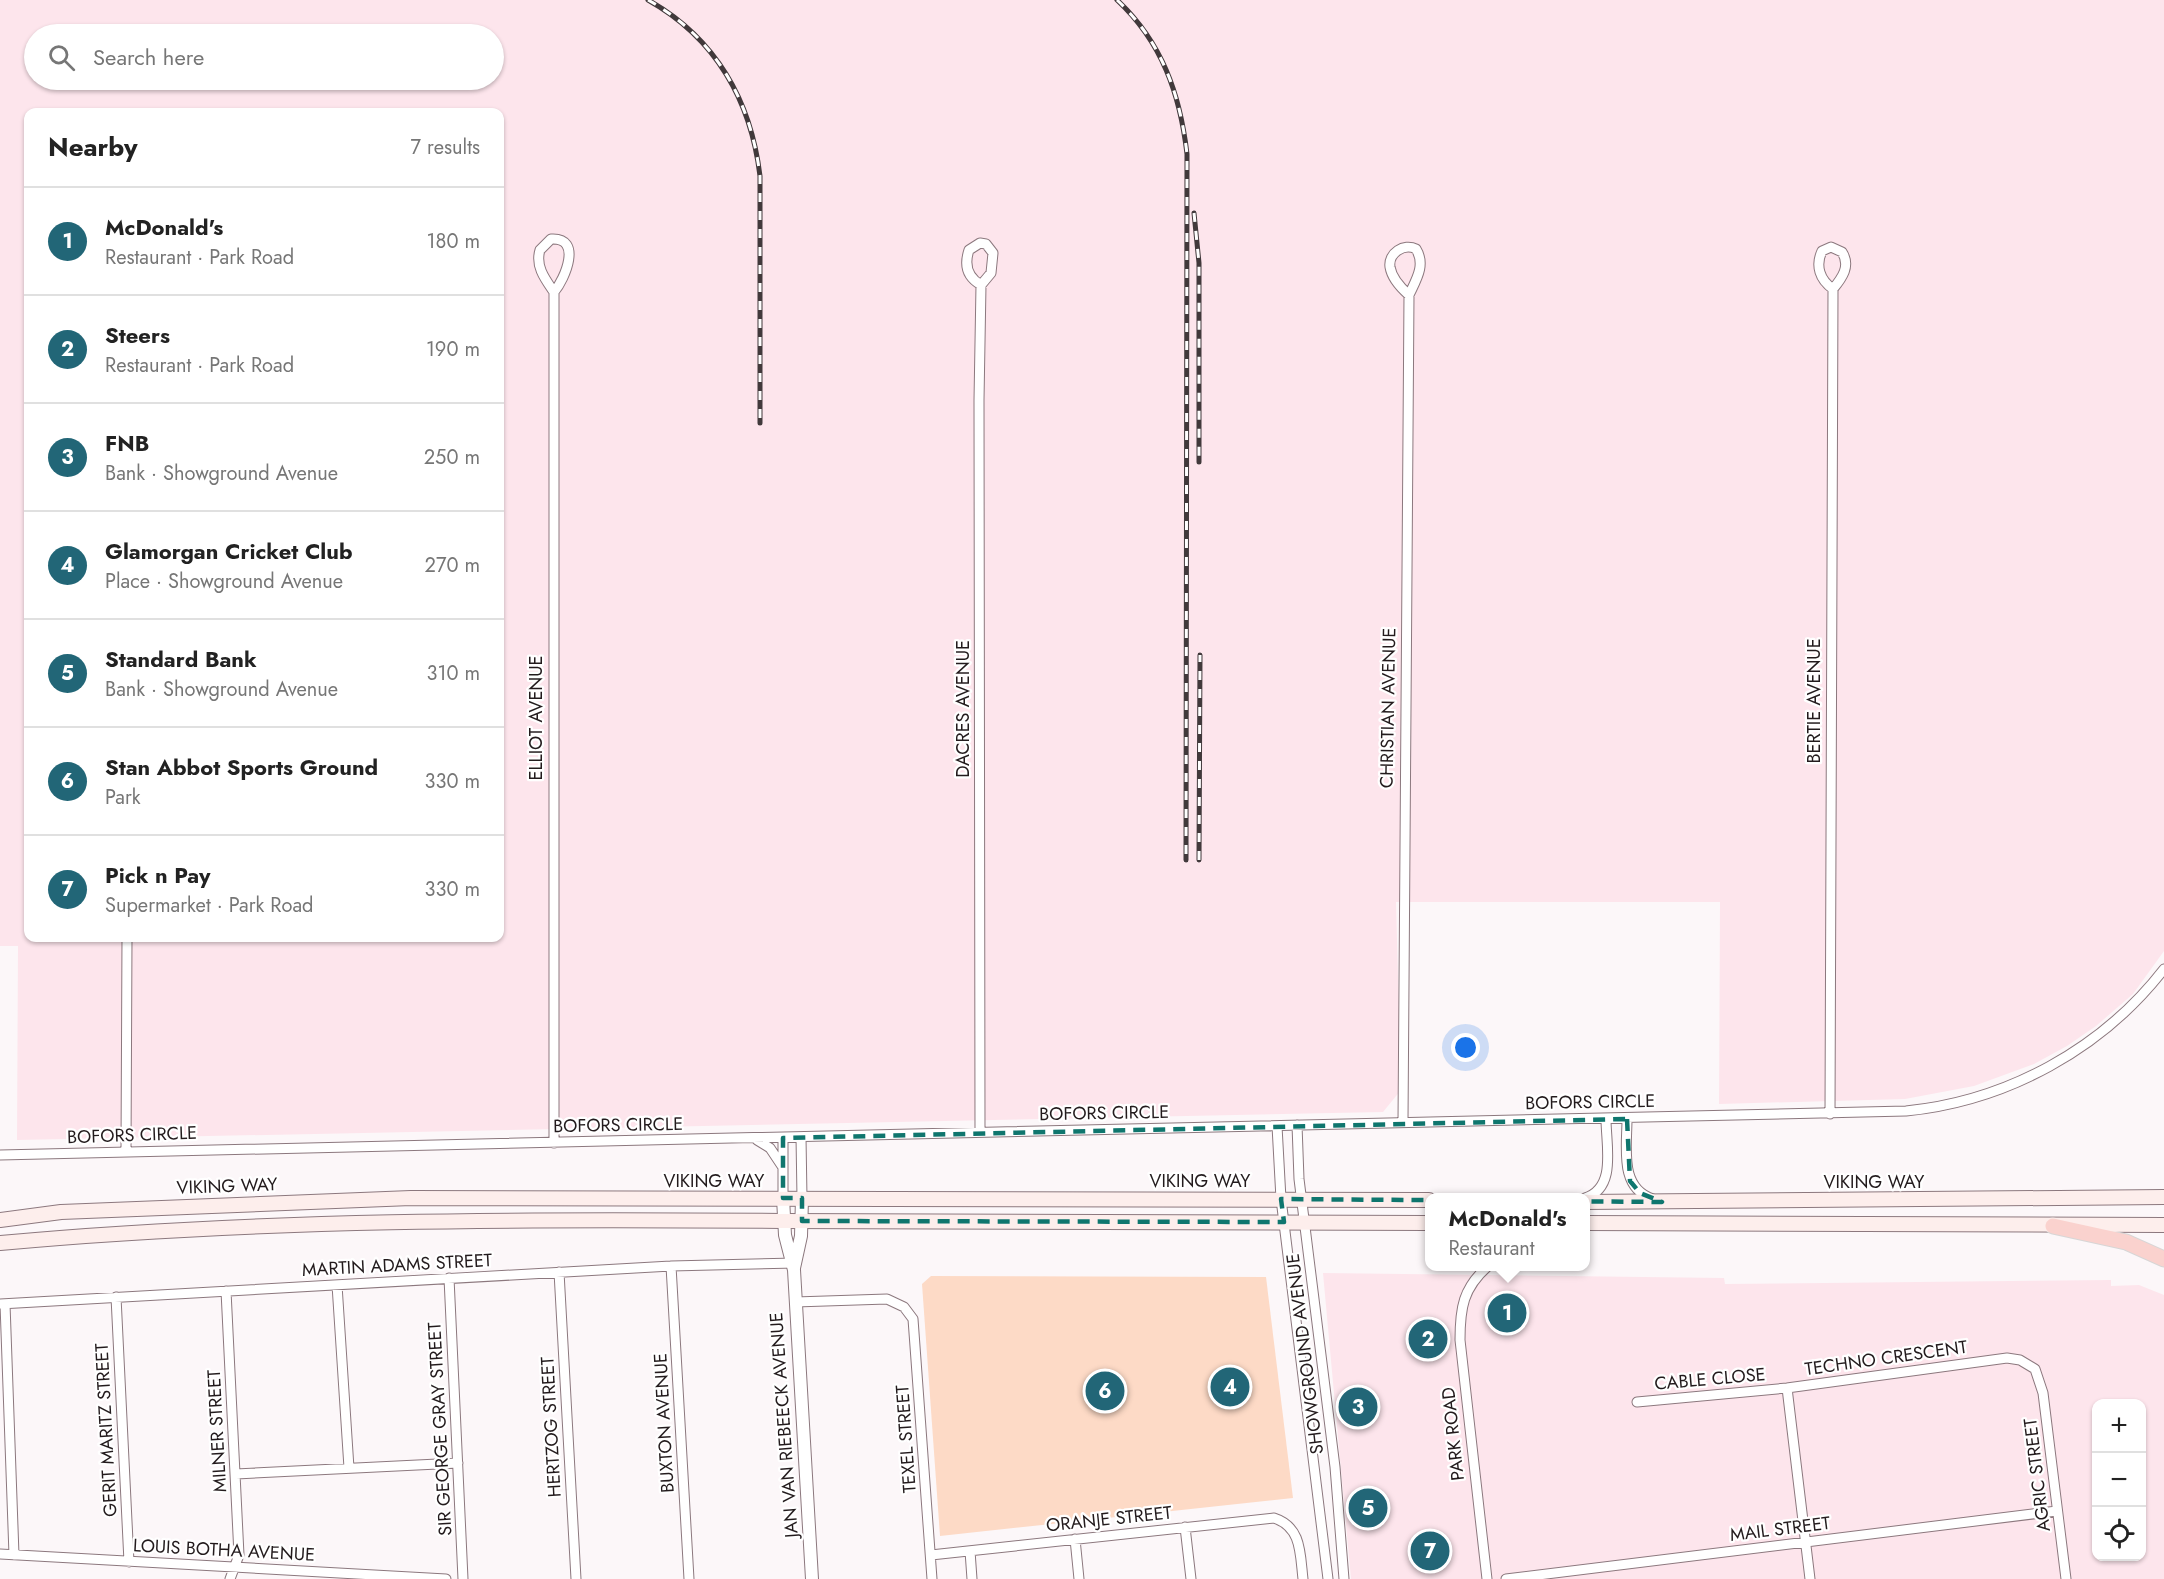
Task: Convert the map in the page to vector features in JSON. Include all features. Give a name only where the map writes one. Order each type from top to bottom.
[{"type":"highway","points":[[2053,1226],[2126,1242],[2164,1259]]},
{"type":"main road","name":"VIKING WAY","points":[[1590,1200],[1662,1202],[2164,1197]]},
{"type":"main road","name":"VIKING WAY","points":[[0,1220],[61,1212],[346,1200],[783,1198],[1425,1200]]},
{"type":"main road","points":[[0,1243],[111,1234],[306,1225],[532,1221],[1425,1223]]},
{"type":"main road","points":[[1590,1223],[2164,1225]]},
{"type":"street","points":[[554,239],[565,243],[570,255],[566,273],[554,292],[541,270],[538,255],[545,242],[554,239]]},
{"type":"street","name":"CHRISTIAN AVENUE","points":[[1403,1122],[1402,893],[1409,295],[1417,279],[1421,262],[1416,249],[1406,247],[1397,250],[1392,257],[1390,267],[1395,280],[1409,295]]},
{"type":"street","name":"DACRES AVENUE","points":[[980,1132],[979,400],[981,285]]},
{"type":"street","name":"BERTIE AVENUE","points":[[1830,1114],[1833,290]]},
{"type":"street","name":"ELLIOT AVENUE","points":[[554,292],[554,1143]]},
{"type":"street","points":[[126,1151],[127,942]]},
{"type":"street","name":"BOFORS CIRCLE","points":[[0,1155],[1403,1122],[1627,1119],[1830,1114],[1923,1109],[1971,1098],[2026,1078],[2073,1053],[2134,1003],[2164,969]]},
{"type":"street","points":[[1590,1197],[1600,1190],[1606,1180],[1606,1119]]},
{"type":"street","points":[[1627,1119],[1630,1181],[1640,1193],[1662,1202]]},
{"type":"street","name":"SHOWGROUND AVENUE","points":[[1297,1125],[1302,1199],[1335,1467],[1344,1579]]},
{"type":"street","name":"SHOWGROUND AVENUE","points":[[1277,1126],[1281,1199],[1328,1579]]},
{"type":"street","name":"JAN VAN RIEBEECK AVENUE","points":[[794,1265],[802,1221],[801,1137]]},
{"type":"street","name":"JAN VAN RIEBEECK AVENUE","points":[[783,1138],[784,1221],[794,1265],[813,1579]]},
{"type":"street","points":[[753,1139],[770,1148],[783,1168]]},
{"type":"street","name":"MARTIN ADAMS STREET","points":[[3,1304],[671,1266],[794,1265]]},
{"type":"street","name":"BUXTON AVENUE","points":[[671,1266],[689,1579]]},
{"type":"street","name":"PARK ROAD","points":[[1483,1271],[1469,1287],[1460,1310],[1460,1340],[1487,1579]]},
{"type":"street","name":"HERTZOG STREET","points":[[559,1272],[576,1579]]},
{"type":"street","name":"SIR GEORGE GRAY STREET","points":[[448,1278],[463,1579]]},
{"type":"street","points":[[337,1285],[349,1468]]},
{"type":"street","name":"MILNER STREET","points":[[226,1291],[239,1555],[230,1579]]},
{"type":"street","name":"GERIT MARITZ STREET","points":[[116,1298],[129,1562]]},
{"type":"street","name":"TEXEL STREET","points":[[795,1302],[884,1299],[898,1303],[911,1315],[916,1330],[932,1579]]},
{"type":"street","points":[[3,1304],[14,1555]]},
{"type":"street","name":"TECHNO CRESCENT","points":[[1810,1579],[1787,1388],[2007,1358],[2020,1360],[2035,1369]]},
{"type":"street","name":"AGRIC STREET","points":[[2035,1369],[2043,1393],[2066,1579]]},
{"type":"street","name":"CABLE CLOSE","points":[[1637,1402],[1787,1388]]},
{"type":"street","points":[[236,1474],[459,1463]]},
{"type":"street","name":"MAIL STREET","points":[[1506,1579],[2057,1511]]},
{"type":"street","name":"ORANJE STREET","points":[[931,1555],[1269,1518],[1289,1526],[1298,1538],[1303,1579]]},
{"type":"street","points":[[1185,1527],[1191,1579]]},
{"type":"street","points":[[1075,1539],[1079,1579]]},
{"type":"street","points":[[970,1551],[972,1579]]},
{"type":"street","name":"LOUIS BOTHA AVENUE","points":[[0,1554],[447,1579]]},
{"type":"street","points":[[1343,1569],[1349,1579]]},
{"type":"highlighted area","points":[[1627,1119],[1630,1181],[1640,1193],[1662,1202],[1281,1199],[1284,1222],[802,1221],[802,1198],[783,1198],[783,1138]]},
{"type":"shaded area","points":[[0,0],[2164,0],[2164,951],[2133,994],[2096,1026],[2067,1046],[2034,1064],[1974,1086],[1905,1099],[1719,1104],[1720,902],[1396,902],[1401,1090],[1383,1112],[17,1140],[18,946],[0,946]]},
{"type":"shaded area","points":[[1323,1273],[1724,1278],[1725,1284],[2111,1280],[2111,1286],[2139,1285],[2164,1295],[2164,1579],[1351,1579]]},
{"type":"shaded area","points":[[931,1276],[1266,1277],[1293,1498],[940,1536],[922,1284]]},
{"type":"railway","points":[[648,0],[672,15],[711,53],[739,97],[755,148],[760,176],[760,423]]},
{"type":"railway","points":[[1117,0],[1146,33],[1166,70],[1174,90],[1187,154],[1186,860]]},
{"type":"railway","points":[[1194,213],[1199,263],[1199,462]]},
{"type":"railway","points":[[1199,860],[1200,655]]},
{"type":"place","name":"McDonald's","points":[[1507,1313]]},
{"type":"place","name":"Steers","points":[[1428,1339]]},
{"type":"place","name":"Glamorgan Cricket Club","points":[[1230,1387]]},
{"type":"place","name":"Stan Abbot Sports Ground","points":[[1105,1391]]},
{"type":"place","name":"FNB","points":[[1358,1407]]},
{"type":"place","name":"Standard Bank","points":[[1368,1508]]},
{"type":"place","name":"Pick n Pay","points":[[1430,1551]]}]
